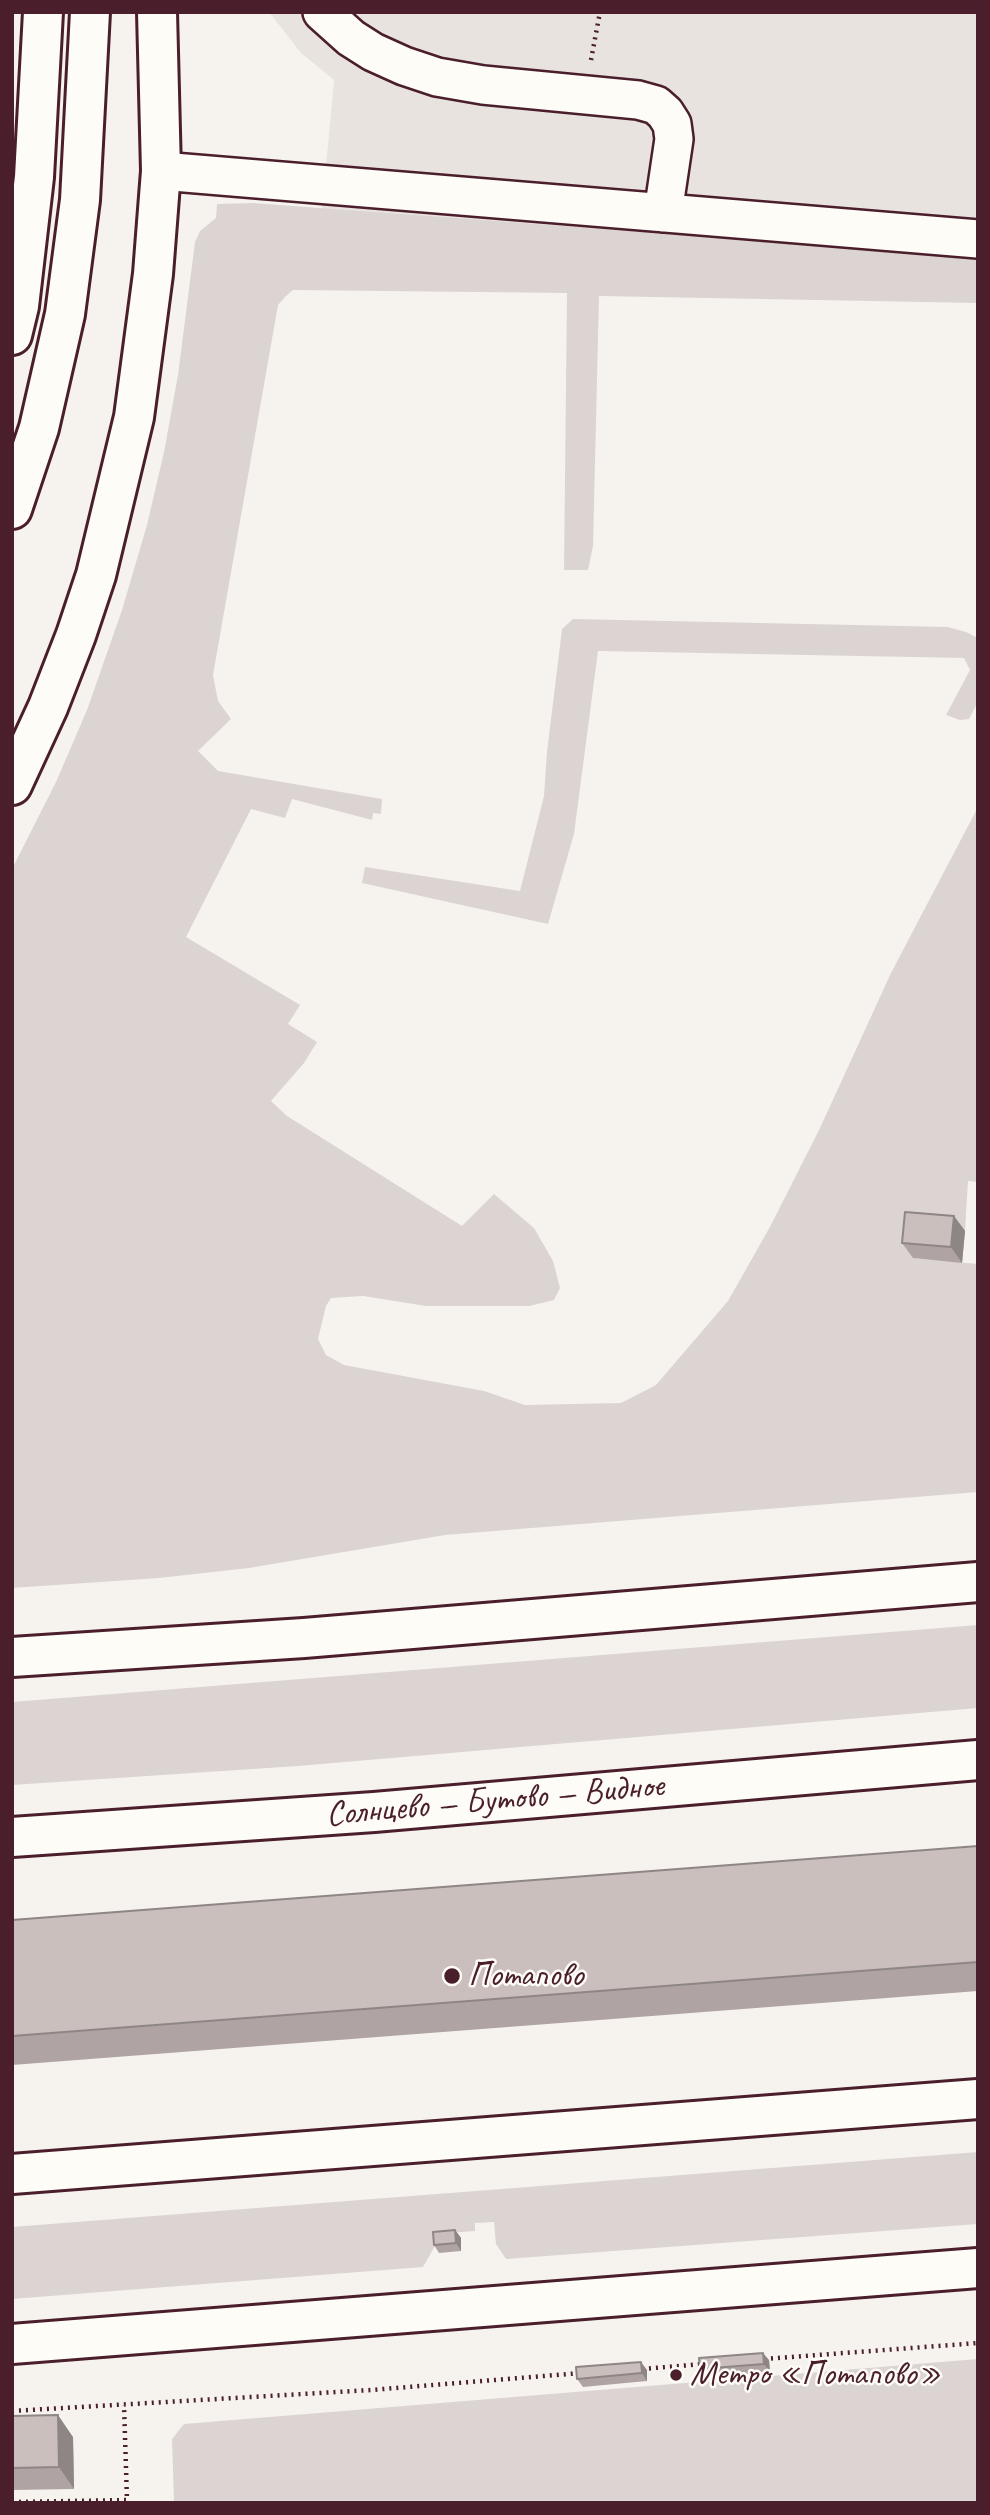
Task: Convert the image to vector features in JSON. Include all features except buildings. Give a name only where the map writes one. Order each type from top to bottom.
[{"type":"main road","points":[[12,335],[18,271],[34,177],[43,12]]},
{"type":"main road","points":[[12,509],[39,428],[65,314],[80,201],[90,12]]},
{"type":"main road","points":[[12,785],[48,707],[96,575],[134,417],[146,343],[160,171],[157,12]]},
{"type":"main road","points":[[12,196],[39,89]]},
{"type":"main road","points":[[12,1657],[304,1638],[978,1582]]},
{"type":"main road","name":"Солнцево — Бутово — Видное","points":[[12,1837],[360,1814],[978,1760]]},
{"type":"main road","points":[[12,2174],[978,2099]]},
{"type":"main road","points":[[12,2344],[978,2269]]},
{"type":"street","points":[[322,12],[351,38],[373,52],[437,77],[483,85],[638,100],[656,105],[666,113],[672,124],[674,139],[663,213]]},
{"type":"street","points":[[160,171],[978,239]]},
{"type":"path","points":[[589,73],[600,12]]},
{"type":"path","points":[[753,2360],[978,2343]]},
{"type":"path","points":[[630,2370],[712,2363]]},
{"type":"path","points":[[12,2411],[370,2390],[589,2373]]},
{"type":"path","points":[[12,2502],[127,2501],[124,2405]]},
{"type":"shaded area","points":[[269,12],[978,12],[978,274],[321,220],[334,80],[301,53]]},
{"type":"shaded area","points":[[253,203],[978,257],[978,303],[599,296],[593,546],[588,570],[564,570],[567,293],[293,290],[286,296],[278,305],[213,675],[218,701],[231,719],[198,751],[218,771],[382,799],[381,814],[373,813],[372,820],[292,799],[285,818],[251,809],[186,937],[300,1005],[288,1024],[317,1042],[304,1063],[271,1101],[287,1116],[462,1226],[494,1194],[534,1228],[553,1261],[560,1288],[554,1300],[529,1306],[426,1306],[363,1296],[331,1298],[326,1306],[318,1339],[326,1355],[344,1365],[484,1391],[525,1405],[621,1403],[656,1385],[728,1301],[771,1225],[820,1128],[891,973],[978,807],[978,1182],[968,1181],[965,1231],[916,1228],[913,1258],[978,1264],[978,1492],[445,1535],[249,1568],[159,1578],[12,1588],[12,869],[56,782],[87,710],[122,610],[147,525],[178,375],[195,242],[200,231],[216,218],[217,204]]},
{"type":"shaded area","points":[[573,619],[948,627],[978,638],[978,702],[969,719],[960,720],[946,715],[970,670],[964,658],[598,651],[574,834],[548,924],[362,883],[365,867],[520,891],[544,796],[562,629]]},
{"type":"shaded area","points":[[978,1625],[978,1708],[298,1766],[12,1785],[12,1702]]},
{"type":"shaded area","points":[[978,2152],[978,2224],[506,2259],[496,2244],[494,2222],[475,2223],[475,2231],[436,2234],[436,2244],[423,2267],[12,2299],[12,2227]]},
{"type":"shaded area","points":[[978,2359],[978,2502],[174,2503],[172,2439],[184,2424]]},
{"type":"place","name":"Потапово","points":[[452,1976]]},
{"type":"place","name":"Метро «Потапово»","points":[[676,2375]]}]
